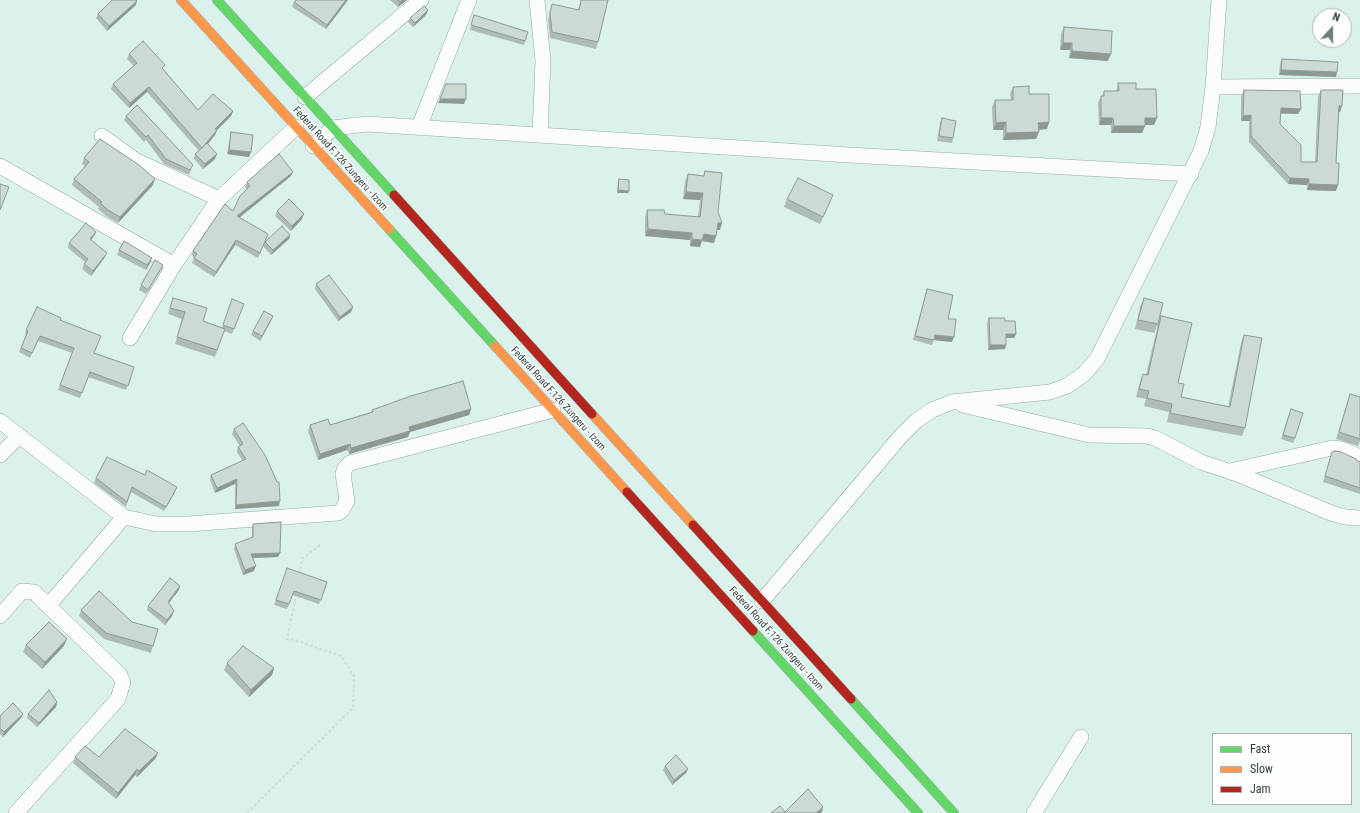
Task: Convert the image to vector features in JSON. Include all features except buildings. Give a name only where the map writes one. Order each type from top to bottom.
[{"type":"main road","name":"Federal Road F.126 Zungeru - Izom","points":[[181,0],[918,813]]},
{"type":"main road","name":"Federal Road F.126 Zungeru - Izom","points":[[217,0],[954,813]]},
{"type":"main road","points":[[876,766],[900,808]]},
{"type":"street","points":[[305,98],[421,0]]},
{"type":"street","points":[[419,127],[469,0]]},
{"type":"street","points":[[537,0],[543,61],[540,135]]},
{"type":"street","points":[[762,601],[900,437],[916,421],[932,410],[952,402],[1050,392],[1067,386],[1084,374],[1097,359],[1191,174],[1201,151],[1208,127],[1213,87],[1219,0]]},
{"type":"street","points":[[1213,87],[1360,86]]},
{"type":"street","points":[[313,146],[333,128],[367,124],[849,155],[1191,174]]},
{"type":"street","points":[[130,338],[174,265],[219,199],[296,127]]},
{"type":"street","points":[[102,136],[135,160],[219,199]]},
{"type":"street","points":[[0,166],[174,265]]},
{"type":"street","points":[[952,402],[1089,435],[1147,436],[1156,438],[1201,462],[1230,472],[1331,513],[1360,518]]},
{"type":"street","points":[[0,421],[124,517],[156,524],[188,524],[338,513],[342,510],[347,501],[344,474],[345,468],[350,463],[553,410]]},
{"type":"street","points":[[0,455],[19,436]]},
{"type":"street","points":[[1230,472],[1332,448],[1341,449],[1360,457]]},
{"type":"street","points":[[48,606],[124,517]]},
{"type":"street","points":[[0,616],[22,591],[34,592],[119,674],[122,682],[122,690],[118,699],[16,813]]},
{"type":"street","points":[[1034,813],[1080,737]]},
{"type":"path","points":[[298,581],[302,559],[320,545]]},
{"type":"path","points":[[247,813],[353,708],[354,676],[341,656],[296,640],[287,639],[297,588]]},
{"type":"traffic: fast","points":[[217,0],[394,195]]},
{"type":"traffic: fast","points":[[389,229],[495,346]]},
{"type":"traffic: fast","points":[[753,631],[918,813]]},
{"type":"traffic: fast","points":[[851,699],[954,813]]},
{"type":"traffic: slow","points":[[181,0],[389,229]]},
{"type":"traffic: slow","points":[[495,346],[627,492]]},
{"type":"traffic: slow","points":[[592,414],[693,525]]},
{"type":"traffic: jam","points":[[394,195],[592,414]]},
{"type":"traffic: jam","points":[[627,492],[753,631]]},
{"type":"traffic: jam","points":[[693,525],[851,699]]}]
